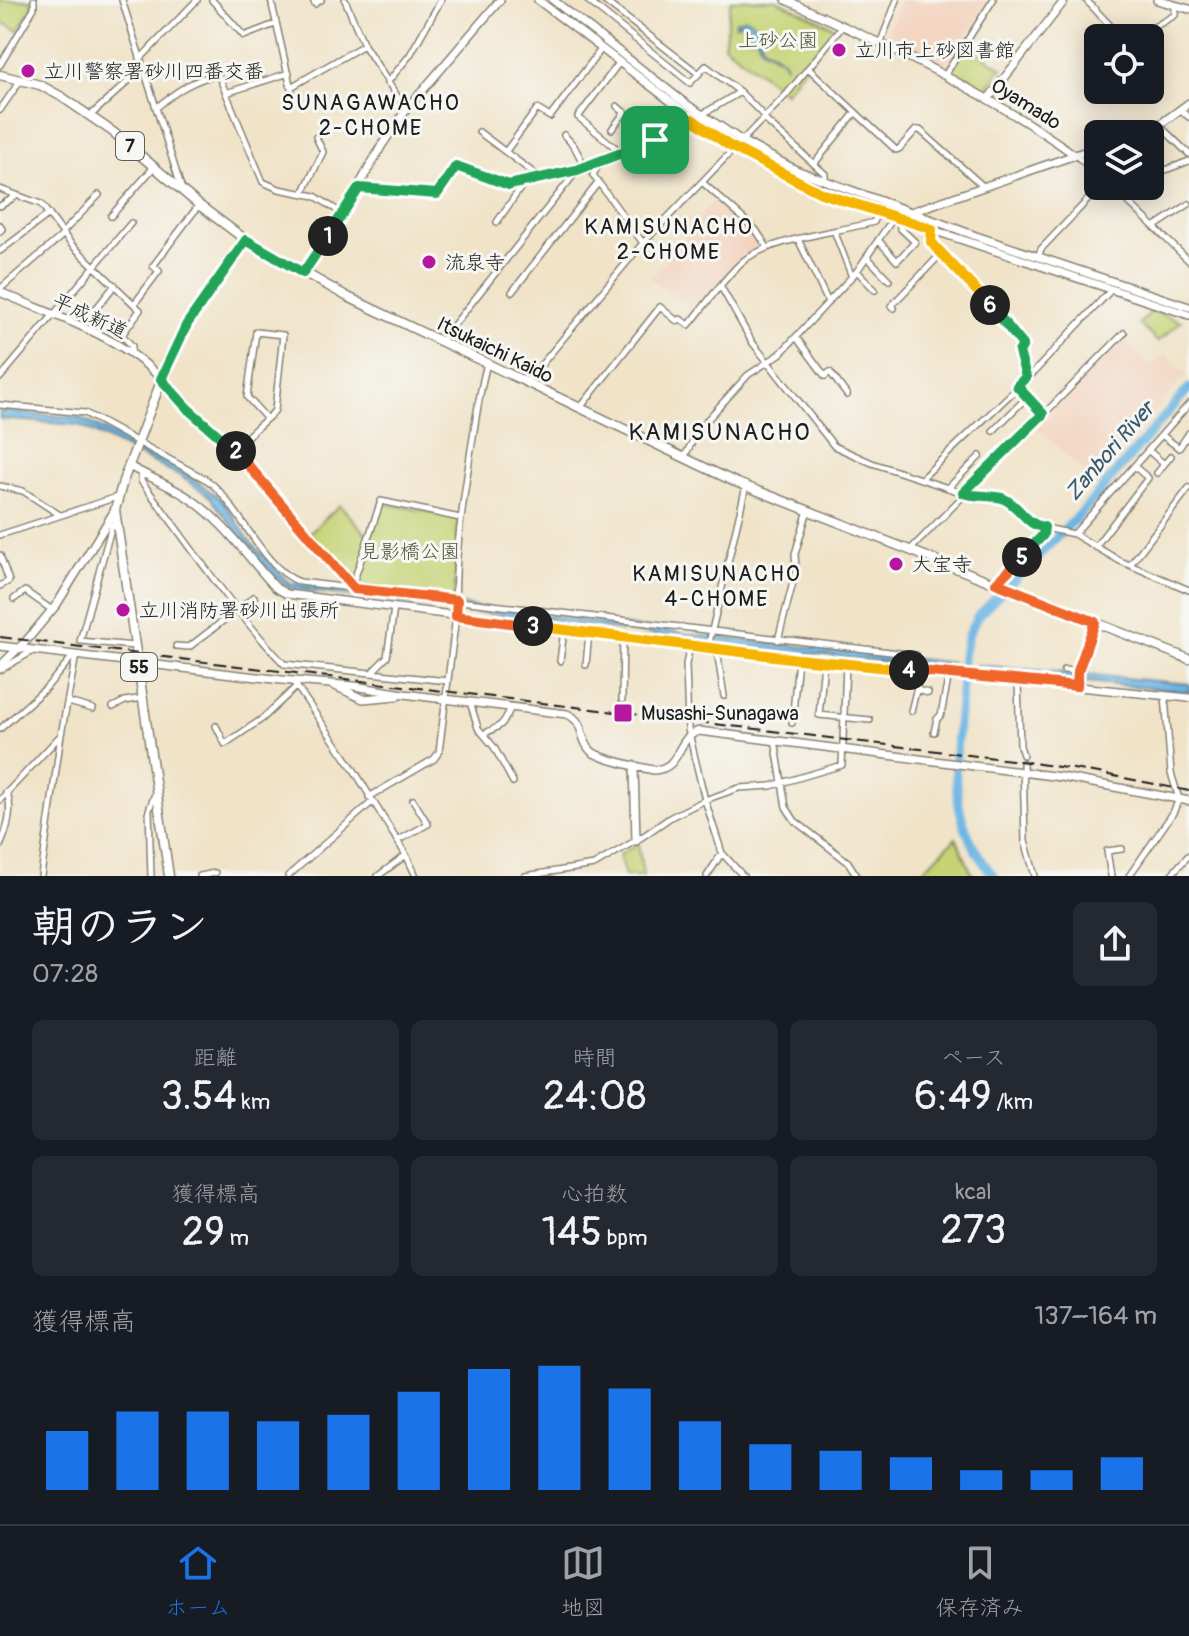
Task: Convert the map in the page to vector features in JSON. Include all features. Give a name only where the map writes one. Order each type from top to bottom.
[{"type":"main road","name":"Itsukaichi Kaido","points":[[0,75],[48,88],[91,115],[199,205],[246,240],[303,273],[684,459],[1095,622]]},
{"type":"main road","name":"55","points":[[169,876],[115,510],[117,497],[161,379],[187,324],[246,240]]},
{"type":"main road","name":"7","points":[[1095,622],[1189,659]]},
{"type":"street","points":[[0,65],[34,8],[34,0]]},
{"type":"street","points":[[122,0],[183,191]]},
{"type":"street","points":[[140,59],[197,0]]},
{"type":"street","points":[[212,0],[244,36],[275,24]]},
{"type":"street","points":[[271,0],[292,90],[364,45]]},
{"type":"street","points":[[313,0],[315,4],[321,0]]},
{"type":"street","points":[[345,0],[364,45],[406,110]]},
{"type":"street","points":[[387,83],[410,55],[441,0]]},
{"type":"street","points":[[303,273],[406,110],[500,0]]},
{"type":"street","points":[[538,0],[735,149],[821,193],[1114,291],[1189,307]]},
{"type":"street","points":[[553,0],[702,115],[796,170],[1124,285],[1189,315]]},
{"type":"street","points":[[587,0],[690,83],[706,66],[740,92],[825,174],[825,182]]},
{"type":"street","points":[[603,0],[699,74]]},
{"type":"street","name":"Oyamado","points":[[786,0],[798,2],[842,27],[945,75],[1026,120],[1075,155]]},
{"type":"street","points":[[880,44],[897,0]]},
{"type":"street","points":[[945,75],[993,0]]},
{"type":"street","points":[[988,99],[1065,0]]},
{"type":"street","points":[[1086,0],[1109,24]]},
{"type":"street","points":[[1157,0],[1189,9]]},
{"type":"street","points":[[1159,24],[1175,15],[1176,5]]},
{"type":"street","points":[[526,383],[643,243],[765,118],[842,27]]},
{"type":"street","points":[[506,151],[537,109],[550,117],[602,48]]},
{"type":"street","points":[[619,63],[578,117],[623,154]]},
{"type":"street","points":[[91,115],[143,68]]},
{"type":"street","points":[[808,68],[896,150],[916,130],[920,130],[984,187]]},
{"type":"street","points":[[226,93],[289,73]]},
{"type":"street","points":[[156,108],[177,90],[200,78],[218,74],[263,182],[279,189],[315,196],[343,214]]},
{"type":"street","points":[[0,110],[21,80]]},
{"type":"street","points":[[702,115],[740,92]]},
{"type":"street","points":[[1164,121],[1189,103]]},
{"type":"street","points":[[617,106],[655,140]]},
{"type":"street","points":[[1180,110],[1189,117]]},
{"type":"street","points":[[612,129],[625,112]]},
{"type":"street","points":[[814,164],[855,113]]},
{"type":"street","points":[[359,188],[437,194],[456,166],[509,185],[525,182],[577,170],[623,154],[692,119]]},
{"type":"street","points":[[1164,130],[1189,154]]},
{"type":"street","points":[[479,132],[539,178]]},
{"type":"street","points":[[564,135],[585,167]]},
{"type":"street","points":[[303,193],[323,152],[316,137]]},
{"type":"street","points":[[563,146],[569,141]]},
{"type":"street","points":[[684,459],[698,430],[748,375],[769,362],[796,337],[854,274],[896,218],[1084,152]]},
{"type":"street","points":[[1075,155],[1084,162]]},
{"type":"street","points":[[1164,171],[1189,161]]},
{"type":"street","points":[[601,162],[593,175],[643,243]]},
{"type":"street","points":[[111,216],[154,166]]},
{"type":"street","points":[[441,341],[577,170]]},
{"type":"street","points":[[497,222],[525,182]]},
{"type":"street","points":[[702,182],[756,230],[767,247]]},
{"type":"street","points":[[512,292],[598,183]]},
{"type":"street","points":[[0,189],[41,204],[94,266],[135,303],[140,311],[122,335],[132,346],[130,353]]},
{"type":"street","points":[[0,291],[64,233],[99,195]]},
{"type":"street","points":[[0,206],[17,196]]},
{"type":"street","points":[[1038,257],[1041,249],[1088,200]]},
{"type":"street","points":[[1126,200],[1189,261]]},
{"type":"street","points":[[1154,227],[1189,204]]},
{"type":"street","points":[[135,303],[159,271],[153,266],[199,205]]},
{"type":"street","points":[[580,409],[660,307],[677,321],[680,319],[689,325],[743,261],[767,247],[874,222],[878,211]]},
{"type":"street","points":[[0,251],[49,214]]},
{"type":"street","points":[[878,240],[897,261],[915,242],[900,228],[896,218]]},
{"type":"street","points":[[0,378],[131,223]]},
{"type":"street","points":[[0,225],[0,231]]},
{"type":"street","points":[[932,229],[931,242],[1023,345],[1019,352],[1026,377]]},
{"type":"street","points":[[835,232],[854,274],[875,290]]},
{"type":"street","points":[[798,239],[828,302]]},
{"type":"street","points":[[894,308],[891,306],[941,254]]},
{"type":"street","points":[[867,257],[889,280]]},
{"type":"street","points":[[80,327],[116,285]]},
{"type":"street","points":[[921,479],[1119,286],[1124,285]]},
{"type":"street","points":[[721,287],[752,342],[838,449],[979,498],[1003,498],[1036,526],[1072,533],[1130,565],[1189,590]]},
{"type":"street","name":"平成新道","points":[[0,291],[130,353],[161,379]]},
{"type":"street","points":[[234,448],[275,411],[283,335],[256,332],[247,397],[266,418]]},
{"type":"street","points":[[910,550],[1124,333]]},
{"type":"street","points":[[796,337],[825,376],[830,372],[847,395]]},
{"type":"street","points":[[288,876],[370,799],[437,755],[456,615],[460,518],[487,364]]},
{"type":"street","points":[[161,379],[188,409],[234,448],[353,586]]},
{"type":"street","points":[[1017,386],[1043,414]]},
{"type":"street","points":[[993,431],[1004,425],[1027,397]]},
{"type":"street","points":[[1072,533],[1189,404]]},
{"type":"street","points":[[0,405],[85,413],[214,485],[251,535],[291,579],[710,634],[916,655]]},
{"type":"street","points":[[1162,436],[1179,448],[1189,433]]},
{"type":"street","points":[[1149,451],[1164,464]]},
{"type":"street","points":[[948,488],[980,456]]},
{"type":"street","points":[[1157,473],[1171,456]]},
{"type":"street","points":[[130,463],[205,510],[282,592],[294,596],[717,650],[1018,682],[1077,684],[1189,698]]},
{"type":"street","points":[[1095,547],[1148,478],[1135,467]]},
{"type":"street","points":[[142,473],[141,481],[236,611],[284,664],[448,681]]},
{"type":"street","points":[[0,486],[23,491],[61,515]]},
{"type":"street","points":[[708,647],[746,486]]},
{"type":"street","points":[[1130,565],[1189,488]]},
{"type":"street","points":[[0,535],[117,497]]},
{"type":"street","points":[[353,586],[381,501],[460,518]]},
{"type":"street","points":[[0,668],[52,610],[115,510]]},
{"type":"street","points":[[778,640],[796,571],[795,554],[808,510]]},
{"type":"street","points":[[117,521],[112,525],[80,641],[135,646]]},
{"type":"street","points":[[998,584],[1043,535],[1044,527]]},
{"type":"street","points":[[0,555],[9,581],[0,586]]},
{"type":"street","points":[[14,599],[25,591],[52,610]]},
{"type":"street","points":[[176,646],[189,647],[254,597]]},
{"type":"street","points":[[371,673],[387,657],[394,608]]},
{"type":"street","points":[[1077,684],[1095,622]]},
{"type":"street","points":[[560,661],[564,630]]},
{"type":"street","points":[[586,665],[589,633]]},
{"type":"street","points":[[622,700],[623,638]]},
{"type":"street","points":[[0,646],[295,683],[374,688],[573,716],[593,752],[654,770],[666,768],[675,761],[682,742],[690,734],[710,731],[950,763],[1022,768],[1189,801]]},
{"type":"street","points":[[690,646],[686,675],[690,734],[705,800],[722,853],[743,876]]},
{"type":"street","points":[[0,668],[34,650]]},
{"type":"street","points":[[717,650],[724,696]]},
{"type":"street","points":[[41,876],[75,655]]},
{"type":"street","points":[[0,729],[46,688],[75,655]]},
{"type":"street","points":[[792,723],[798,659]]},
{"type":"street","points":[[824,662],[819,715],[870,720]]},
{"type":"street","points":[[525,876],[594,865],[669,818],[705,800],[739,788],[768,787],[842,765],[846,664]]},
{"type":"street","points":[[1064,670],[1078,672]]},
{"type":"street","points":[[911,711],[921,671]]},
{"type":"street","points":[[934,732],[952,674]]},
{"type":"street","points":[[1018,682],[1023,755]]},
{"type":"street","points":[[216,726],[225,744],[262,719],[295,683]]},
{"type":"street","points":[[295,683],[332,736],[416,876]]},
{"type":"street","points":[[917,690],[928,693]]},
{"type":"street","points":[[1129,876],[1173,813],[1179,799],[1171,773],[1165,696]]},
{"type":"street","points":[[113,707],[125,701],[144,698]]},
{"type":"street","points":[[68,702],[93,709]]},
{"type":"street","points":[[470,702],[473,716],[513,782]]},
{"type":"street","points":[[483,734],[505,722],[511,707]]},
{"type":"street","points":[[0,800],[61,735]]},
{"type":"street","points":[[775,740],[786,807],[795,821],[848,862],[852,873],[857,876]]},
{"type":"street","points":[[634,765],[636,841]]},
{"type":"street","points":[[1022,768],[1025,841],[1035,876]]},
{"type":"street","points":[[151,876],[149,810],[158,788]]},
{"type":"street","points":[[0,846],[6,834],[10,799],[6,792]]},
{"type":"street","points":[[397,841],[428,824],[413,800]]},
{"type":"street","points":[[1111,876],[1107,851],[1122,849]]},
{"type":"street","points":[[707,876],[722,853]]},
{"type":"street","points":[[378,876],[406,855]]},
{"type":"street","points":[[1170,876],[1189,855]]},
{"type":"street","points":[[200,876],[215,873]]},
{"type":"shaded area","points":[[900,0],[989,0],[946,69],[885,40]]},
{"type":"shaded area","points":[[716,197],[764,243],[743,256],[696,313],[651,279]]},
{"type":"shaded area","points":[[1123,339],[1151,365],[1166,354],[1186,375],[1094,481],[1035,426]]},
{"type":"green space","points":[[0,0],[32,0],[18,31],[0,21]]},
{"type":"green space","name":"上砂公園","points":[[731,0],[777,0],[832,26],[833,32],[785,92],[724,45]]},
{"type":"green space","points":[[966,45],[1002,68],[986,89],[950,71]]},
{"type":"green space","points":[[1152,311],[1181,321],[1158,342],[1139,324]]},
{"type":"green space","name":"見影橋公園","points":[[383,503],[458,518],[454,601],[355,587],[309,533],[340,505],[369,537]]},
{"type":"green space","points":[[956,838],[973,876],[917,876]]},
{"type":"green space","points":[[638,843],[643,876],[625,876],[619,855]]},
{"type":"water","points":[[746,18],[756,26],[764,47],[784,60],[786,67],[784,61],[762,48],[755,35],[751,38],[747,35],[750,32],[747,24],[735,25],[736,21]]},
{"type":"water","points":[[0,411],[80,418],[180,469],[222,500],[252,544],[290,583],[705,636],[953,663],[952,669],[742,646],[293,589],[282,583],[257,557],[209,496],[179,475],[79,425],[0,419]]},
{"type":"water","points":[[976,665],[1189,684],[1189,692],[975,671]]},
{"type":"waterway","name":"Zanbori River","points":[[994,876],[975,850],[958,797],[957,743],[963,655],[968,635],[978,616],[1083,511],[1189,388]]},
{"type":"railway","points":[[0,637],[1027,762],[1189,791]]},
{"type":"place","name":"立川市上砂図書館","points":[[839,50]]},
{"type":"place","name":"立川警察署砂川四番交番","points":[[28,71]]},
{"type":"place","name":"流泉寺","points":[[429,262]]},
{"type":"place","name":"大宝寺","points":[[896,564]]},
{"type":"place","name":"立川消防署砂川出張所","points":[[123,610]]},
{"type":"place","name":"Musashi-Sunagawa","points":[[623,713]]},
{"type":"district","name":"SUNAGAWACHO 2-CHOME","points":[[371,116]]},
{"type":"district","name":"KAMISUNACHO 2-CHOME","points":[[669,240]]},
{"type":"district","name":"KAMISUNACHO","points":[[720,432]]},
{"type":"district","name":"KAMISUNACHO 4-CHOME","points":[[717,586]]},
{"type":"route","points":[[692,119],[728,145],[821,193],[932,229],[931,242],[1023,345],[1019,352],[1026,377],[1017,386],[1043,414],[963,493],[979,498],[1003,498],[1036,526],[1044,527],[1043,535],[996,583],[1095,622],[1078,671],[1077,686],[798,659],[461,617],[455,613],[457,600],[354,589],[234,448],[188,409],[161,379],[187,324],[246,240],[303,273],[359,188],[437,194],[456,166],[509,185],[577,170],[655,140],[692,119]]}]
